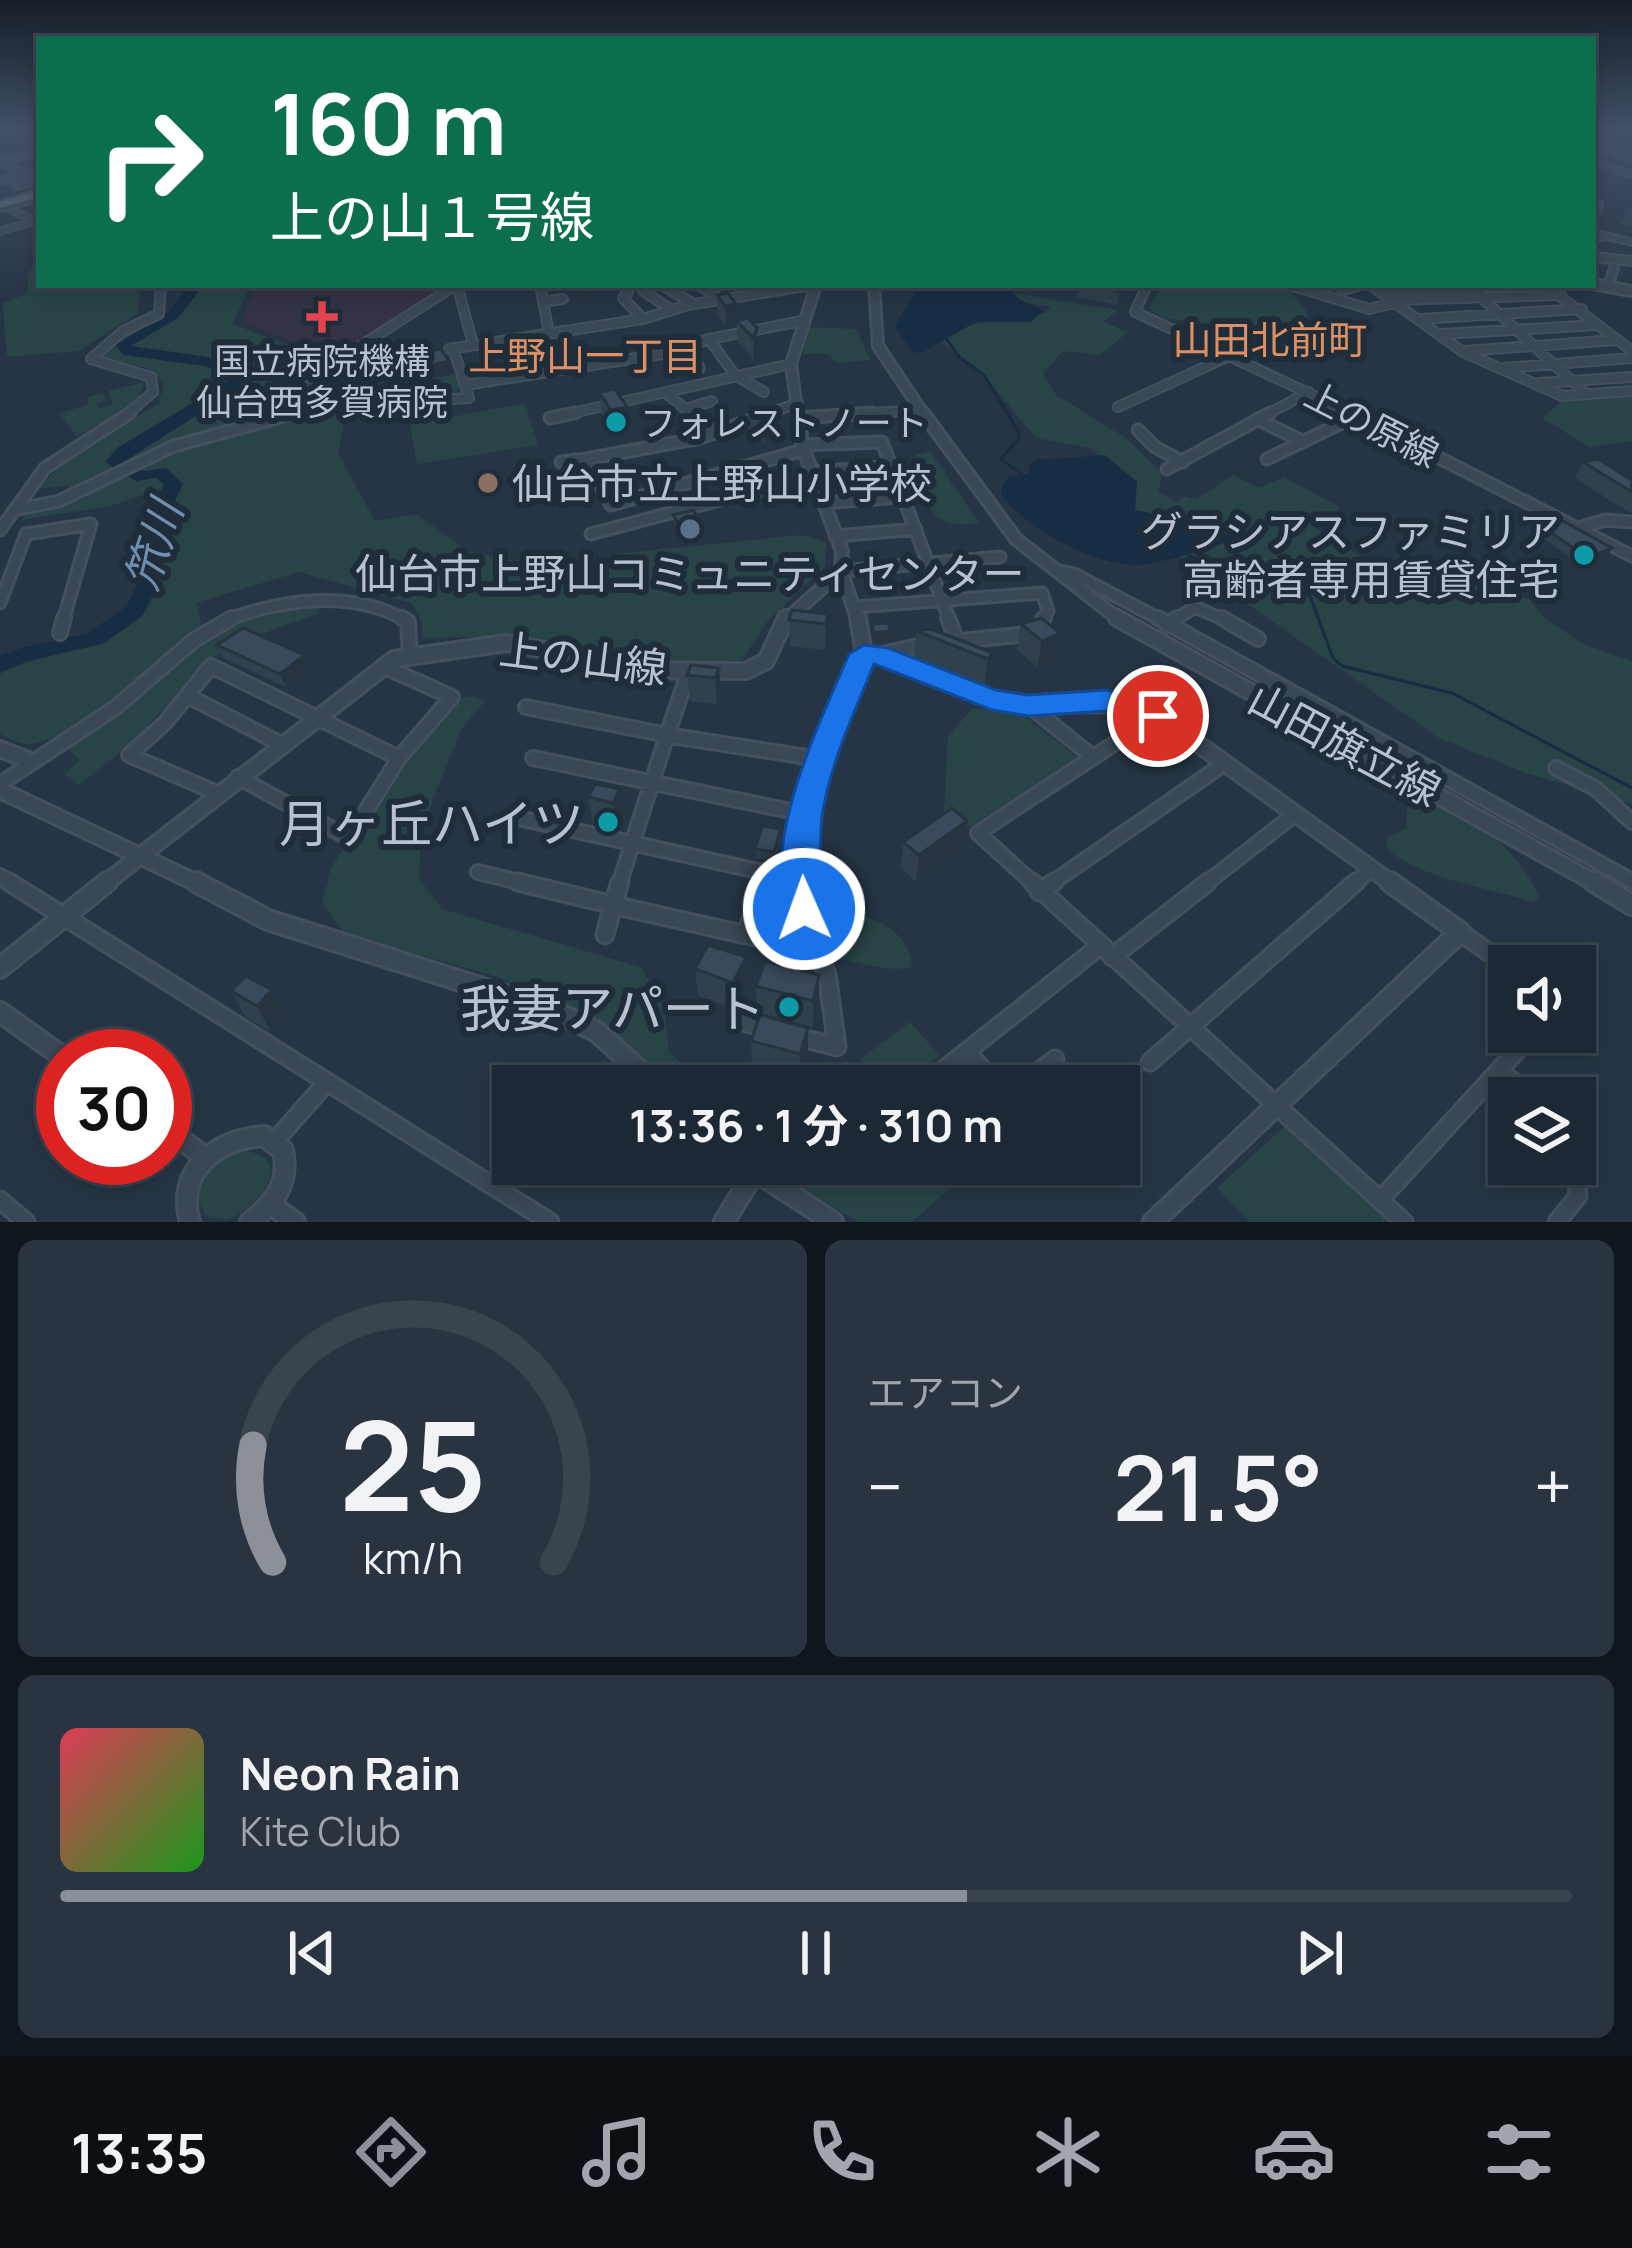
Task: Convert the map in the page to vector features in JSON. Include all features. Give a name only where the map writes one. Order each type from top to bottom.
[{"type":"main road","points":[[1,208],[36,195]]},
{"type":"street","points":[[1,208],[36,221]]},
{"type":"street","points":[[0,231],[36,221]]},
{"type":"street","points":[[1596,238],[1632,242]]},
{"type":"street","points":[[1596,242],[1608,259]]},
{"type":"street","points":[[1596,257],[1632,262]]},
{"type":"street","points":[[1608,286],[1614,268]]},
{"type":"street","points":[[1596,284],[1632,291]]},
{"type":"street","points":[[0,530],[35,478],[58,456],[133,411],[152,392],[151,377],[142,372],[91,359],[123,331],[159,314],[161,288]]},
{"type":"street","points":[[274,416],[288,398],[324,371],[452,288]]},
{"type":"street","points":[[458,288],[473,344]]},
{"type":"street","points":[[541,288],[549,333]]},
{"type":"street","points":[[667,288],[694,304]]},
{"type":"street","points":[[703,288],[722,300]]},
{"type":"street","points":[[760,288],[767,292]]},
{"type":"street","points":[[324,371],[643,319],[694,304],[794,288]]},
{"type":"street","points":[[739,1021],[837,1047],[827,974],[799,880],[806,814],[820,759],[871,654],[841,571],[842,551],[802,448],[791,364],[813,288]]},
{"type":"street","name":"山田旗立線","points":[[874,288],[878,346],[1016,539],[1050,570],[1119,620],[1539,849],[1632,905]]},
{"type":"street","name":"上の原線","points":[[1146,288],[1135,311],[1309,392],[1632,556]]},
{"type":"street","points":[[1302,288],[1370,309],[1473,290]]},
{"type":"street","points":[[1342,290],[1352,288]]},
{"type":"street","points":[[1375,288],[1463,352],[1562,396],[1632,392]]},
{"type":"street","points":[[1550,288],[1582,309],[1632,354]]},
{"type":"street","points":[[1473,290],[1586,394]]},
{"type":"street","points":[[643,291],[672,310]]},
{"type":"street","points":[[628,292],[623,298],[643,319]]},
{"type":"street","points":[[1386,292],[1561,295]]},
{"type":"street","points":[[543,302],[563,299]]},
{"type":"street","points":[[1425,301],[1445,317]]},
{"type":"street","points":[[1420,319],[1582,309]]},
{"type":"street","points":[[599,311],[621,337]]},
{"type":"street","points":[[466,386],[684,348],[802,321]]},
{"type":"street","points":[[1441,334],[1598,325]]},
{"type":"street","points":[[562,331],[571,352]]},
{"type":"street","points":[[509,339],[518,359]]},
{"type":"street","points":[[709,339],[735,375],[764,392]]},
{"type":"street","points":[[1463,352],[1617,340]]},
{"type":"street","points":[[14,510],[59,501],[174,446],[274,416],[352,405],[469,398],[453,348]]},
{"type":"street","points":[[684,348],[700,368]]},
{"type":"street","points":[[1500,368],[1632,354]]},
{"type":"street","points":[[1118,407],[1231,355]]},
{"type":"street","points":[[550,418],[791,364]]},
{"type":"street","points":[[1534,383],[1632,377]]},
{"type":"street","points":[[1167,469],[1309,392]]},
{"type":"street","points":[[668,395],[715,433]]},
{"type":"street","points":[[685,410],[712,401]]},
{"type":"street","points":[[562,462],[715,433],[798,403]]},
{"type":"street","points":[[799,418],[920,410]]},
{"type":"street","points":[[1268,459],[1356,416]]},
{"type":"street","points":[[1256,419],[1303,441]]},
{"type":"street","points":[[1138,430],[1154,447],[1184,462]]},
{"type":"street","points":[[586,459],[611,505],[802,448],[882,442],[958,641]]},
{"type":"street","points":[[591,534],[814,474],[890,466]]},
{"type":"street","points":[[823,503],[902,497]]},
{"type":"street","points":[[1579,528],[1605,520],[1632,522]]},
{"type":"street","points":[[0,603],[26,534],[91,524],[60,634]]},
{"type":"street","points":[[835,536],[916,530]]},
{"type":"street","points":[[841,571],[1000,557]]},
{"type":"street","points":[[1050,570],[1074,574],[1244,664],[1632,881]]},
{"type":"street","name":"上の山線","points":[[0,968],[383,666],[410,655],[506,643],[556,652],[607,670],[759,668],[789,613],[841,571]]},
{"type":"street","points":[[856,608],[1042,593],[1048,611],[1036,633],[871,654]]},
{"type":"street","points":[[410,655],[407,622],[386,609],[356,600],[320,599],[229,620],[203,633],[116,707],[28,760],[0,787],[268,920],[552,1010],[597,1032],[634,1065]]},
{"type":"street","points":[[1167,626],[1195,607],[1204,608],[1258,640]]},
{"type":"street","points":[[871,654],[992,700],[1028,705],[1106,700],[1158,716],[1488,952]]},
{"type":"street","points":[[217,793],[128,754],[190,697],[211,666],[399,758]]},
{"type":"street","points":[[238,777],[345,836],[357,825],[399,758],[452,697],[383,666]]},
{"type":"street","points":[[605,935],[689,671]]},
{"type":"street","points":[[190,697],[280,744]]},
{"type":"street","points":[[1028,705],[1094,757]]},
{"type":"street","points":[[526,706],[820,759]]},
{"type":"street","points":[[1158,716],[978,833],[1404,1222]]},
{"type":"street","points":[[0,749],[28,760]]},
{"type":"street","points":[[532,758],[806,814]]},
{"type":"street","points":[[1039,892],[1225,763]]},
{"type":"street","points":[[1556,768],[1596,789],[1632,822]]},
{"type":"street","points":[[950,1065],[1295,814]]},
{"type":"street","points":[[518,818],[634,848],[799,880]]},
{"type":"street","points":[[1150,1062],[1371,869]]},
{"type":"street","points":[[478,872],[817,951]]},
{"type":"street","points":[[0,877],[550,1222]]},
{"type":"street","points":[[747,933],[758,893]]},
{"type":"street","points":[[1157,1221],[1460,932]]},
{"type":"street","points":[[0,1012],[36,1038]]},
{"type":"street","points":[[967,1052],[979,1065]]},
{"type":"street","points":[[1380,1200],[1516,1053]]},
{"type":"street","points":[[1047,1065],[1055,1059]]},
{"type":"street","points":[[1500,1071],[1507,1077]]},
{"type":"street","points":[[275,1141],[327,1082]]},
{"type":"street","points":[[190,1222],[183,1205],[185,1189],[206,1156],[235,1138],[264,1136],[275,1141],[287,1162],[286,1176],[271,1205],[250,1222]]},
{"type":"street","points":[[192,1146],[206,1156]]},
{"type":"street","points":[[724,1222],[741,1185]]},
{"type":"street","points":[[776,1185],[833,1222]]},
{"type":"street","points":[[1557,1222],[1578,1196],[1577,1185]]},
{"type":"street","points":[[0,1200],[26,1222]]},
{"type":"street","points":[[271,1205],[295,1222]]},
{"type":"shaded area","name":"国立病院機構 仙台西多賀病院","points":[[446,288],[338,359],[242,322],[254,290]]},
{"type":"shaded area","points":[[918,288],[1009,288],[1019,299],[1044,311],[1030,322],[976,322],[921,353],[912,352],[895,326]]},
{"type":"shaded area","points":[[1105,455],[1137,482],[1135,510],[1199,522],[1238,539],[1165,561],[1123,564],[1063,543],[1025,519],[1001,493],[1010,476],[1028,474],[1029,464],[1036,460]]},
{"type":"green space","points":[[36,269],[36,288],[140,288],[138,313],[79,351],[7,357],[3,304],[27,293],[29,270]]},
{"type":"green space","points":[[186,288],[256,288],[248,289],[233,324],[330,361],[281,395],[272,412],[176,441],[64,495],[69,485],[37,489],[58,468],[159,403],[164,383],[148,368],[103,359],[102,352],[127,332],[183,311]]},
{"type":"green space","points":[[1160,288],[1284,288],[1308,314],[1302,326],[1287,333],[1163,318],[1149,308]]},
{"type":"green space","points":[[1006,292],[1118,310],[1103,322],[1128,332],[1100,355],[1063,351],[1043,374],[1056,395],[1126,438],[1163,474],[1158,491],[1177,502],[1184,496],[1196,499],[1233,475],[1259,488],[1284,477],[1341,508],[1315,528],[1439,605],[1483,582],[1530,600],[1543,617],[1583,644],[1632,661],[1632,804],[1529,774],[1439,738],[1169,549],[1130,516],[1128,476],[1090,448],[1036,438],[984,376],[935,337],[1051,307],[1007,300]]},
{"type":"green space","points":[[807,327],[856,329],[871,360],[838,363],[827,354],[803,354]]},
{"type":"green space","points":[[395,360],[410,384],[455,374],[462,386],[451,396],[288,411],[293,400],[330,373],[335,374],[335,396],[419,398],[373,390],[367,373],[378,371],[375,363]]},
{"type":"green space","points":[[144,382],[138,403],[77,436],[58,414],[89,404],[87,397],[103,393],[106,401],[97,403],[99,408],[113,404],[108,391]]},
{"type":"green space","points":[[1632,397],[1632,441],[1589,447],[1542,418],[1561,402]]},
{"type":"green space","points":[[525,403],[538,445],[417,464],[410,425]]},
{"type":"green space","points":[[389,410],[344,423],[338,453],[375,521],[416,514],[469,552],[584,574],[616,563],[615,554],[801,535],[826,542],[826,566],[767,622],[742,660],[614,665],[526,636],[422,638],[422,621],[411,603],[299,572],[196,603],[202,627],[118,697],[69,730],[27,744],[0,734],[0,674],[87,646],[129,626],[155,593],[160,568],[164,488],[110,506],[22,520],[27,510],[88,493],[231,432],[309,416]]},
{"type":"green space","points":[[930,451],[979,523],[946,522],[930,509],[915,455]]},
{"type":"green space","points":[[324,602],[316,614],[253,637],[209,660],[133,742],[79,785],[64,774],[80,760],[69,750],[76,737],[110,720],[223,626]]},
{"type":"green space","points":[[475,696],[485,701],[461,730],[435,794],[421,834],[419,878],[442,909],[640,967],[664,1003],[669,1052],[683,1065],[647,1065],[604,1024],[498,977],[344,933],[322,903],[331,868],[348,840],[364,826],[405,761],[457,698]]},
{"type":"green space","points":[[973,708],[1023,715],[1078,758],[963,831],[944,816],[948,736]]},
{"type":"green space","points":[[1413,802],[1451,811],[1489,833],[1520,864],[1539,898],[1532,902],[1440,877],[1389,851],[1386,838],[1406,828],[1407,807]]},
{"type":"green space","points":[[823,879],[835,905],[895,933],[912,967],[891,969],[828,959],[808,883]]},
{"type":"green space","points":[[910,1022],[940,1056],[928,1065],[865,1065],[860,1059]]},
{"type":"green space","points":[[1286,1125],[1392,1222],[1250,1222],[1217,1188]]},
{"type":"green space","points":[[245,1151],[269,1163],[268,1184],[239,1214],[227,1220],[206,1216],[197,1198],[203,1181],[227,1157]]},
{"type":"green space","points":[[795,1185],[954,1185],[912,1222],[859,1222]]},
{"type":"building","points":[[728,293],[736,304],[725,306],[717,295]]},
{"type":"building","points":[[748,318],[757,328],[753,338],[737,321]]},
{"type":"building","points":[[441,349],[449,361],[411,370],[402,355]]},
{"type":"building","points":[[615,389],[627,407],[611,410],[599,392]]},
{"type":"building","points":[[760,403],[777,416],[764,420],[748,407]]},
{"type":"building","points":[[1598,459],[1632,480],[1632,492],[1583,462]]},
{"type":"building","points":[[693,510],[705,526],[683,530],[673,515]]},
{"type":"building","points":[[1561,520],[1612,548],[1588,558],[1543,527]]},
{"type":"building","points":[[792,610],[828,614],[826,624],[789,620]]},
{"type":"building","points":[[1041,618],[1060,633],[1042,641],[1021,624]]},
{"type":"building","points":[[888,623],[891,631],[874,633],[872,624]]},
{"type":"building","points":[[243,628],[305,655],[280,674],[217,645]]},
{"type":"building","points":[[931,629],[993,653],[988,659],[916,631]]},
{"type":"building","points":[[691,665],[719,668],[715,678],[687,675]]},
{"type":"building","points":[[595,784],[620,789],[613,803],[588,797]]},
{"type":"building","points":[[952,808],[967,821],[919,855],[903,842]]},
{"type":"building","points":[[762,826],[781,829],[774,852],[755,849]]},
{"type":"building","points":[[708,945],[746,957],[733,983],[695,969]]},
{"type":"building","points":[[765,961],[819,975],[813,1001],[756,986]]},
{"type":"building","points":[[246,976],[272,990],[257,1006],[231,991]]},
{"type":"building","points":[[760,1015],[808,1028],[800,1054],[751,1041]]},
{"type":"waterway","name":"笊川","points":[[0,665],[21,655],[95,639],[136,610],[150,576],[151,531],[174,484],[160,472],[142,477],[114,462],[232,386],[239,374],[208,362],[128,352],[123,345],[173,315],[195,288]]},
{"type":"waterway","points":[[946,338],[959,357],[984,375],[1017,429],[1019,438],[1001,459],[1023,475]]},
{"type":"waterway","points":[[1188,556],[1254,569],[1310,596],[1333,658],[1342,666],[1452,693],[1632,788]]},
{"type":"place","name":"国立病院機構 仙台西多賀病院","points":[[322,317]]},
{"type":"place","name":"フォレストノート","points":[[616,422]]},
{"type":"place","name":"仙台市立上野山小学校","points":[[488,483]]},
{"type":"place","name":"仙台市上野山コミュニティセンター","points":[[690,529]]},
{"type":"place","name":"グラシアスファミリア 高齢者専用賃貸住宅","points":[[1584,555]]},
{"type":"place","name":"月ヶ丘ハイツ","points":[[608,822]]},
{"type":"place","name":"我妻アパート","points":[[789,1007]]},
{"type":"district","name":"山田北前町","points":[[1270,339]]},
{"type":"district","name":"上野山一丁目","points":[[585,355]]},
{"type":"route","points":[[804,909],[799,880],[806,814],[820,759],[864,654],[878,655],[992,700],[1028,705],[1106,700],[1158,716]]}]
